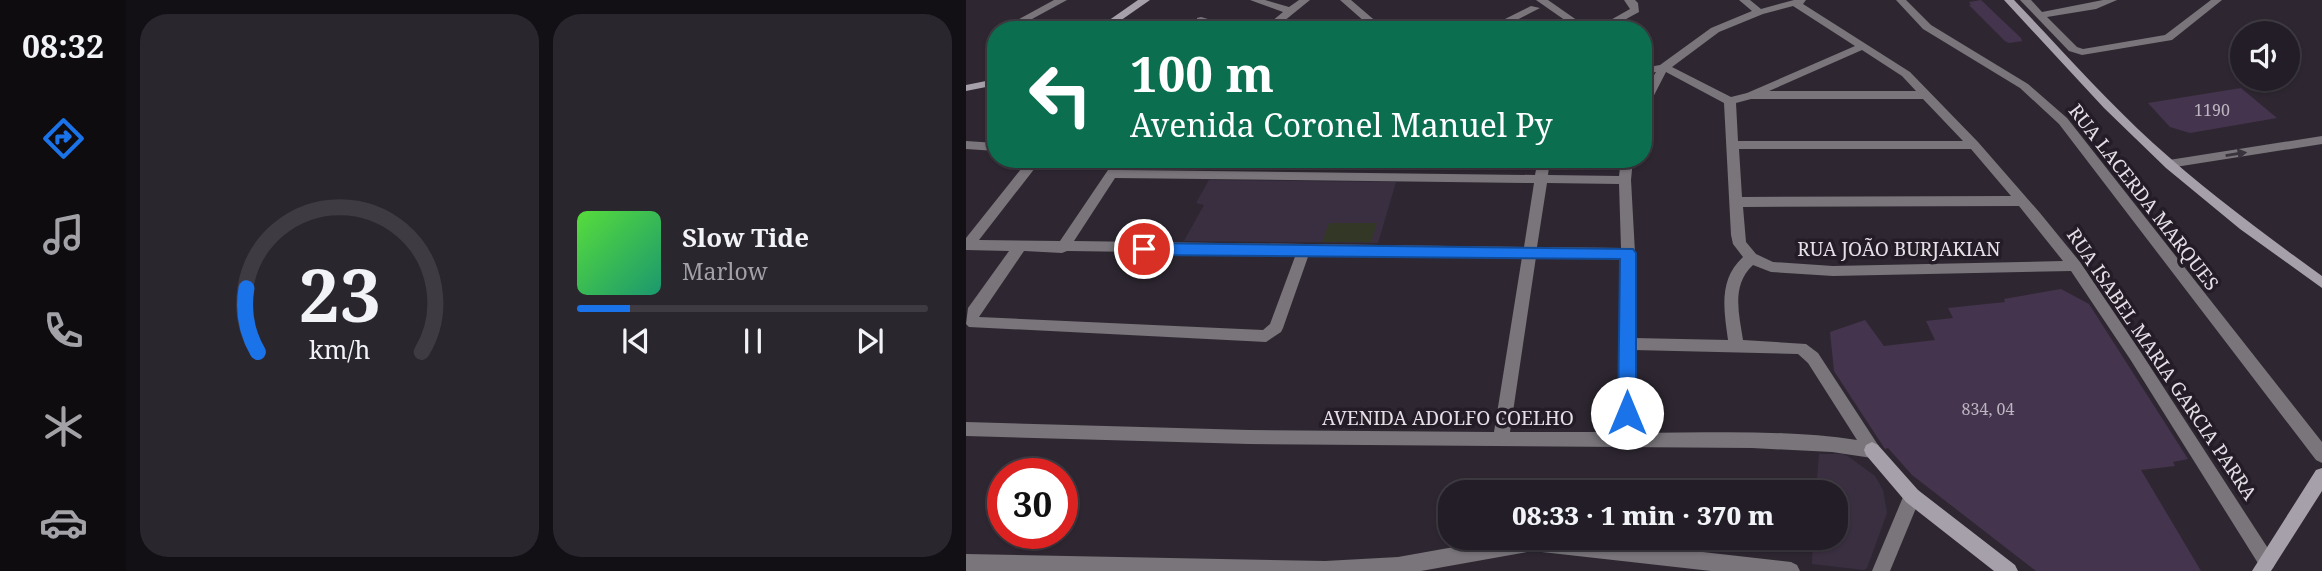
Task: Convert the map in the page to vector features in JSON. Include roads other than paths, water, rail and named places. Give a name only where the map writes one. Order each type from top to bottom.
[{"type":"main road","points":[[1114,21],[1146,0]]},
{"type":"main road","points":[[2009,0],[2105,103],[2169,164],[2234,218],[2322,283]]},
{"type":"main road","points":[[966,88],[987,84]]},
{"type":"main road","points":[[1872,450],[1912,496],[2009,571]]},
{"type":"main road","points":[[2264,567],[2322,475]]},
{"type":"street","points":[[1021,21],[1062,0]]},
{"type":"street","points":[[1255,0],[1290,11]]},
{"type":"street","points":[[1277,21],[1305,0]]},
{"type":"street","points":[[1345,0],[1371,21]]},
{"type":"street","points":[[1616,21],[1633,12],[1635,5],[1629,0]]},
{"type":"street","name":"RUA LACERDA MARQUES","points":[[1901,0],[1927,27],[2024,86],[2063,121],[2322,455]]},
{"type":"street","points":[[2025,0],[2077,51],[2168,37],[2217,0]]},
{"type":"street","points":[[2039,15],[2112,0]]},
{"type":"street","points":[[1652,88],[1663,68],[1751,4],[1801,2]]},
{"type":"street","name":"RUA ISABEL MARIA GARCIA PARRA","points":[[1801,2],[1906,74],[1928,95],[1974,145],[2075,266],[2264,567]]},
{"type":"street","points":[[1505,21],[1538,4],[1569,21]]},
{"type":"street","points":[[1652,69],[1663,68],[1730,101],[1751,95],[1863,46]]},
{"type":"street","points":[[1751,95],[1928,95]]},
{"type":"street","points":[[1730,101],[1740,244],[1751,258],[1737,269],[1731,284],[1736,346]]},
{"type":"street","points":[[2169,164],[2322,140]]},
{"type":"street","points":[[966,145],[987,146]]},
{"type":"street","points":[[1733,145],[1974,145]]},
{"type":"street","points":[[967,245],[1029,168]]},
{"type":"street","points":[[1062,248],[1115,168]]},
{"type":"street","points":[[1151,168],[1625,180]]},
{"type":"street","points":[[1501,440],[1543,168]]},
{"type":"street","points":[[1626,168],[1626,440]]},
{"type":"street","points":[[1736,202],[2021,201]]},
{"type":"street","points":[[967,245],[1628,253]]},
{"type":"street","points":[[1019,247],[974,312],[971,320],[974,323],[1266,336],[1276,328],[1304,250]]},
{"type":"street","name":"RUA JOÃO BURJAKIAN","points":[[1751,258],[1772,267],[1833,271],[2075,266]]},
{"type":"street","points":[[1627,344],[1801,348],[1872,450]]},
{"type":"street","name":"AVENIDA ADOLFO COELHO","points":[[966,429],[1844,445],[1872,450]]},
{"type":"street","points":[[1844,445],[1860,431]]},
{"type":"street","points":[[1881,571],[1912,496]]},
{"type":"street","points":[[966,564],[1325,570],[1398,566],[1533,542],[1791,571]]}]
